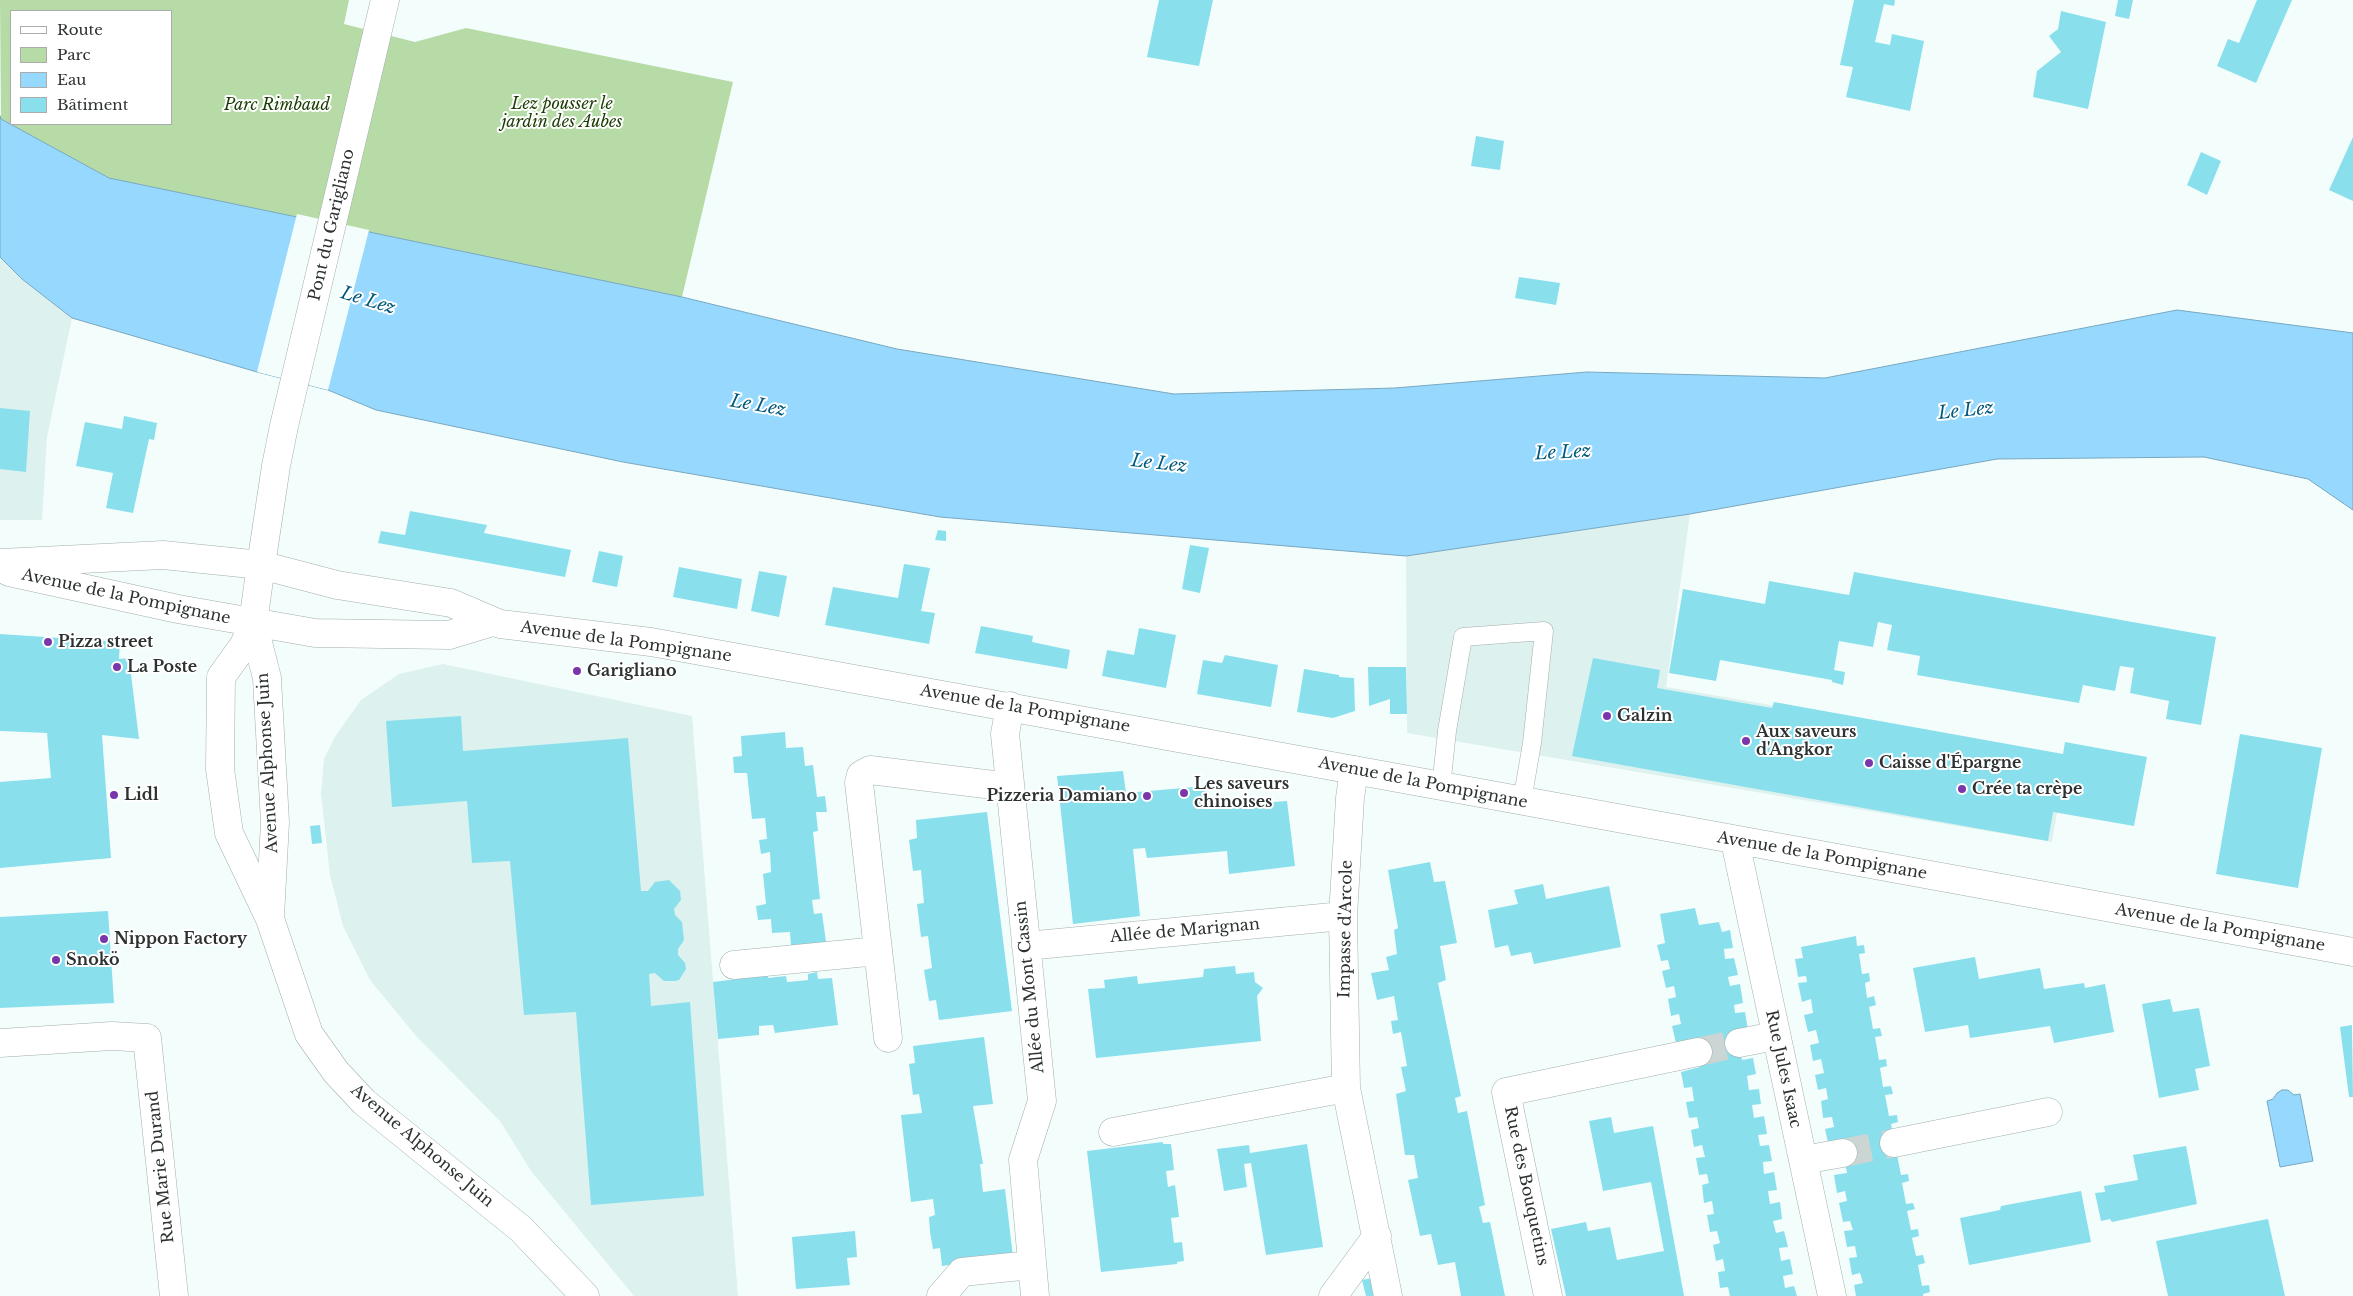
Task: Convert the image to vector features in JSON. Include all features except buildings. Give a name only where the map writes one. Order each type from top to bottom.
[{"type":"street","name":"Pont du Garigliano","points":[[261,565],[284,426],[382,12]]},
{"type":"street","name":"Avenue de la Pompignane","points":[[0,563],[164,555],[261,565],[338,585],[451,603],[492,622],[651,642],[1010,706],[1735,841],[2353,952]]},
{"type":"street","name":"Avenue de la Pompignane","points":[[253,623],[261,565]]},
{"type":"street","name":"Avenue de la Pompignane","points":[[0,570],[178,609],[315,633],[449,635],[492,622]]},
{"type":"street","name":"Avenue Alphonse Juin","points":[[253,623],[267,678],[275,822],[270,919]]},
{"type":"street","name":"Avenue Alphonse Juin","points":[[253,623],[244,645],[221,677],[220,770],[229,833],[270,919],[309,1034],[336,1072],[364,1102],[521,1229],[585,1296]]},
{"type":"street","name":"Allée du Mont Cassin","points":[[1010,706],[1004,734],[1042,1101],[1023,1160],[1035,1296]]},
{"type":"street","points":[[888,1038],[859,783],[861,775],[870,770],[1010,788]]},
{"type":"street","name":"Impasse d'Arcole","points":[[1354,770],[1350,798],[1343,916],[1346,1088],[1388,1296]]},
{"type":"street","name":"Rue Jules Isaac","points":[[1735,841],[1775,1036],[1832,1296]]},
{"type":"street","name":"Allée de Marignan","points":[[1026,946],[1343,916]]},
{"type":"street","points":[[734,966],[878,951]]},
{"type":"street","name":"Rue Marie Durand","points":[[0,1042],[112,1036],[148,1038],[174,1296]]},
{"type":"street","points":[[1739,1043],[1775,1036]]},
{"type":"street","name":"Rue des Bouquetins","points":[[1548,1296],[1506,1092],[1698,1052]]},
{"type":"street","points":[[1113,1132],[1346,1088]]},
{"type":"street","points":[[1894,1143],[2048,1112]]},
{"type":"street","points":[[1803,1160],[1843,1153]]},
{"type":"street","points":[[1333,1296],[1377,1236]]},
{"type":"street","points":[[941,1296],[962,1272],[1031,1265]]},
{"type":"lane","points":[[1442,787],[1447,731],[1463,637],[1544,631],[1532,743],[1522,801]]},
{"type":"shaded area","points":[[0,257],[22,279],[72,318],[47,437],[42,520],[0,520]]},
{"type":"shaded area","points":[[1690,514],[1666,687],[2067,756],[2052,842],[1407,733],[1406,556]]},
{"type":"shaded area","points":[[443,664],[692,716],[738,1296],[634,1296],[531,1171],[500,1121],[417,1037],[370,980],[343,926],[330,875],[321,794],[324,759],[336,735],[361,700],[399,674]]},
{"type":"green space","name":"Parc Rimbaud","points":[[0,0],[349,0],[344,24],[415,42],[466,28],[733,82],[682,297],[109,178],[12,125],[172,125],[172,10],[10,10],[10,124],[1,119]]},
{"type":"water","name":"Le Lez","points":[[0,116],[1,119],[10,125],[109,178],[682,297],[897,349],[1174,394],[1395,388],[1587,372],[1825,378],[2177,310],[2353,333],[2353,510],[2308,479],[2204,457],[1997,459],[1690,514],[1406,556],[940,517],[623,462],[376,410],[328,390],[257,372],[72,318],[22,279],[0,257]]},
{"type":"water","points":[[2282,1090],[2288,1090],[2294,1095],[2300,1094],[2313,1161],[2280,1167],[2267,1101],[2273,1099]]},
{"type":"pier","points":[[297,214],[369,230],[328,390],[257,372]]},
{"type":"tunnel","points":[[1698,1052],[1739,1043]]},
{"type":"tunnel","points":[[1843,1153],[1894,1143]]},
{"type":"place","name":"Pizza street","points":[[48,642]]},
{"type":"place","name":"La Poste","points":[[117,667]]},
{"type":"place","name":"Garigliano","points":[[577,671]]},
{"type":"place","name":"Galzin","points":[[1607,716]]},
{"type":"place","name":"Aux saveurs d'Angkor","points":[[1746,741]]},
{"type":"place","name":"Caisse d'Épargne","points":[[1869,763]]},
{"type":"place","name":"Crée ta crèpe","points":[[1962,789]]},
{"type":"place","name":"Les saveurs chinoises","points":[[1184,793]]},
{"type":"place","name":"Lidl","points":[[114,795]]},
{"type":"place","name":"Pizzeria Damiano","points":[[1147,796]]},
{"type":"place","name":"Nippon Factory","points":[[104,939]]},
{"type":"place","name":"Snokö","points":[[56,960]]},
{"type":"park label","name":"Lez pousser le jardin des Aubes","points":[[562,113]]}]
